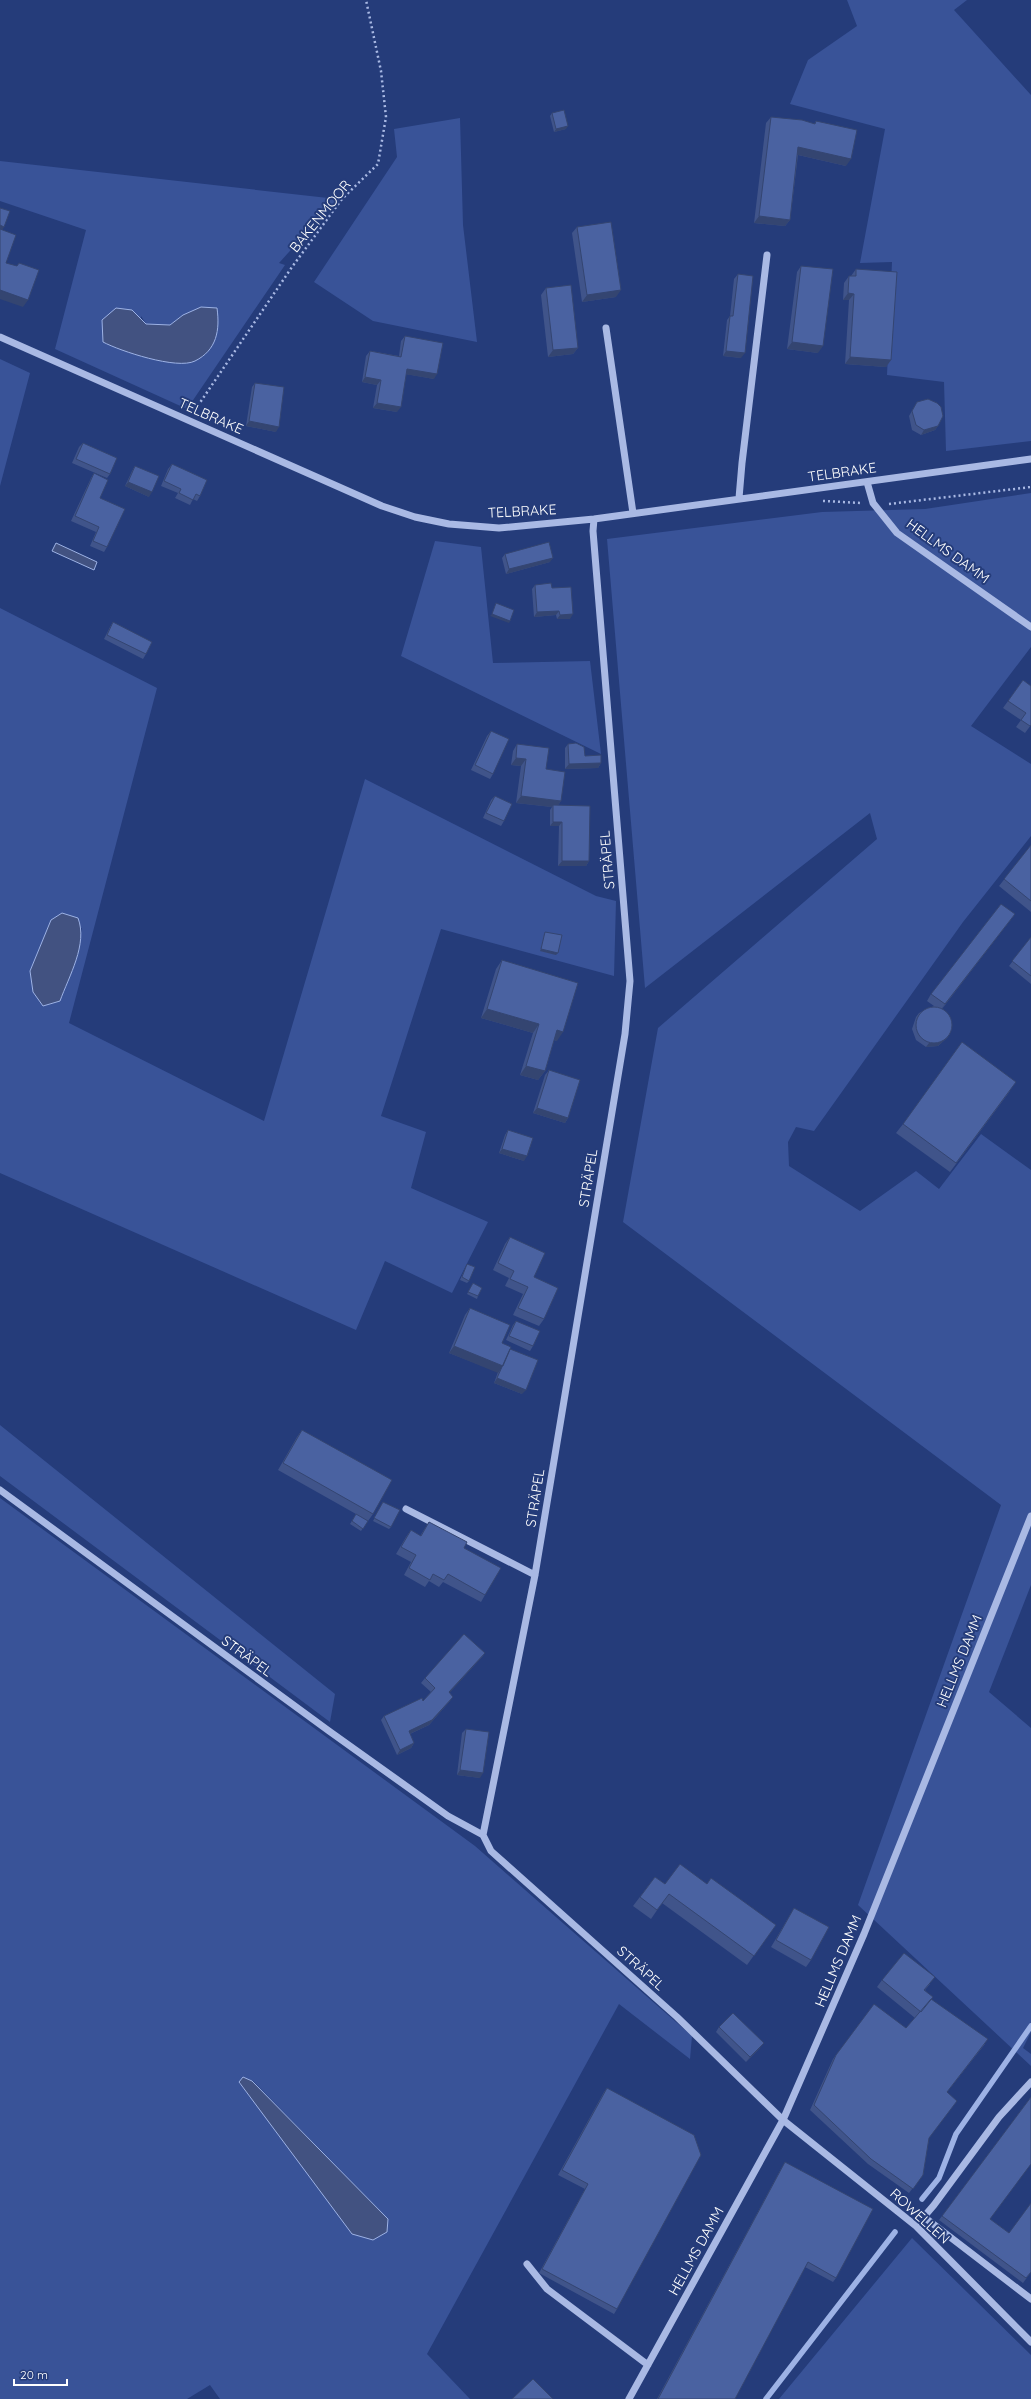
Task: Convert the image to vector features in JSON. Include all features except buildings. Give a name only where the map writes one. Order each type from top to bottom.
[{"type":"street","points":[[739,498],[767,256]]},
{"type":"street","points":[[606,328],[633,513]]},
{"type":"street","name":"TELBRAKE","points":[[0,337],[84,372],[187,421],[382,506],[415,517],[449,524],[499,528],[594,519],[1031,459]]},
{"type":"street","name":"HELLMS DAMM","points":[[867,482],[873,503],[897,533],[1031,627]]},
{"type":"street","name":"STRÄPEL","points":[[483,1835],[535,1575],[625,1034],[630,981],[593,539],[594,519]]},
{"type":"street","name":"STRÄPEL","points":[[0,1490],[328,1731],[448,1816],[483,1835],[491,1851],[677,2017],[783,2120]]},
{"type":"street","points":[[406,1508],[535,1575]]},
{"type":"street","name":"HELLMS DAMM","points":[[629,2399],[783,2120],[864,1934],[1031,1516]]},
{"type":"street","points":[[916,2226],[999,2117],[1031,2082]]},
{"type":"street","name":"ROWELLEN","points":[[783,2120],[916,2226],[1031,2342]]},
{"type":"street","points":[[924,2217],[1031,2299]]},
{"type":"street","points":[[527,2264],[547,2289],[648,2365]]},
{"type":"path","name":"BAKENMOOR","points":[[187,421],[292,267],[342,199],[378,164],[386,117],[381,71],[366,0]]},
{"type":"shaded area","points":[[847,0],[967,0],[954,10],[1031,95],[1031,441],[946,451],[944,382],[887,375],[892,262],[860,263],[885,129],[790,104],[808,60],[857,26]]},
{"type":"shaded area","points":[[460,118],[463,225],[477,342],[373,321],[314,282],[397,157],[394,129]]},
{"type":"shaded area","points":[[0,161],[337,199],[279,263],[285,265],[187,409],[55,349],[86,230],[0,201]],"holes":[[[183,315],[140,356],[141,316],[146,324],[170,325]]]},
{"type":"shaded area","points":[[201,307],[217,308],[218,324],[215,339],[212,345],[208,351],[195,361],[175,363],[162,361],[122,350],[103,342],[102,320],[116,308],[132,310],[146,324],[170,325],[183,315]]},
{"type":"shaded area","points":[[0,359],[30,373],[0,486]]},
{"type":"shaded area","points":[[1031,493],[1031,647],[971,726],[1031,764],[1031,836],[963,922],[814,1131],[796,1127],[788,1142],[789,1166],[860,1211],[916,1171],[939,1189],[981,1134],[1031,1170],[1031,1585],[989,1692],[1031,1728],[1031,2032],[1023,2048],[1031,2054],[1031,2066],[858,1905],[1001,1505],[623,1222],[658,1028],[877,839],[870,813],[645,988],[607,539],[822,512],[925,509]]},
{"type":"shaded area","points":[[435,541],[481,547],[493,663],[590,661],[601,754],[401,656]]},
{"type":"shaded area","points":[[56,543],[97,562],[94,570],[52,551]]},
{"type":"shaded area","points":[[0,608],[157,688],[69,1023],[264,1121],[365,779],[596,896],[616,901],[614,976],[441,929],[381,1116],[426,1132],[411,1188],[488,1222],[452,1293],[385,1261],[356,1330],[0,1173]],"holes":[[[82,928],[75,963],[30,971],[41,948]]]},
{"type":"shaded area","points":[[62,913],[78,918],[81,938],[79,949],[60,1001],[43,1006],[33,992],[30,971],[51,920]]},
{"type":"shaded area","points":[[0,1425],[335,1694],[330,1722],[0,1476]]},
{"type":"shaded area","points":[[0,1498],[475,1846],[692,2036],[690,2059],[619,2004],[427,2354],[470,2399],[220,2399],[210,2385],[187,2399],[0,2399]],"holes":[[[243,2078],[253,2081],[388,2219],[252,2099],[239,2083]]]},
{"type":"shaded area","points":[[243,2077],[252,2081],[388,2219],[387,2232],[373,2240],[352,2234],[239,2082]]},
{"type":"shaded area","points":[[912,2238],[1031,2355],[1031,2399],[779,2399]]},
{"type":"waterway","points":[[922,2199],[939,2178],[956,2134],[1031,2026]]},
{"type":"waterway","points":[[766,2399],[895,2232]]}]
